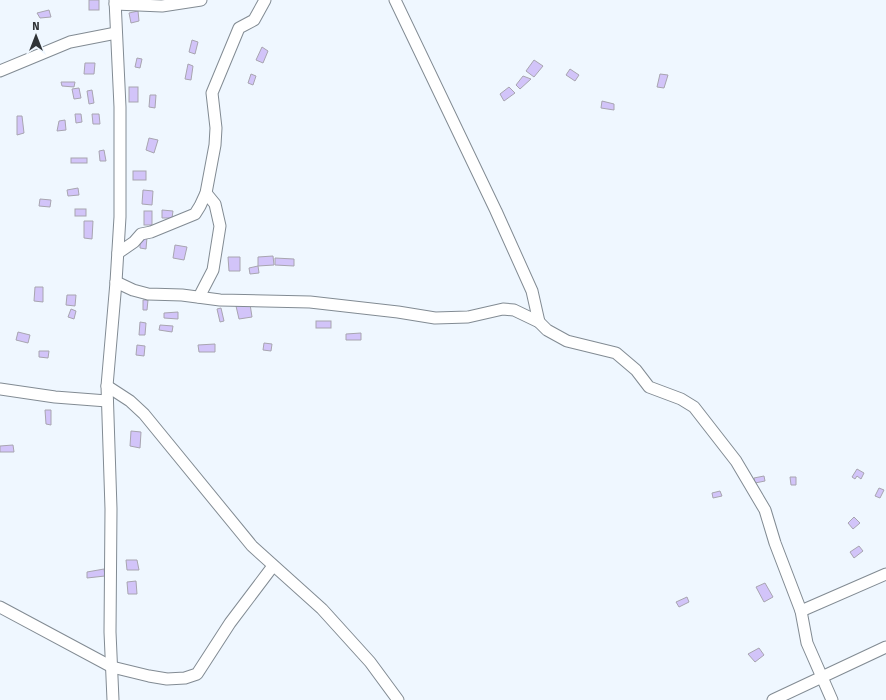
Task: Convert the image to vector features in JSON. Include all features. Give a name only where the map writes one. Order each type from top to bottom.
[{"type":"street","points":[[113,700],[110,632],[111,509],[107,386],[118,253],[120,107],[115,2],[162,6],[201,0]]},
{"type":"street","points":[[118,253],[134,242],[141,234],[151,232],[195,214],[206,193],[215,145],[216,128],[212,93],[239,28],[254,20],[265,0]]},
{"type":"street","points":[[395,0],[496,211],[532,291],[539,322]]},
{"type":"street","points":[[0,71],[70,42],[116,33]]},
{"type":"street","points":[[199,296],[213,270],[220,226],[216,204],[206,193]]},
{"type":"street","points":[[116,282],[148,294],[199,296],[220,300],[310,302],[398,312],[435,318],[468,317],[502,309],[514,310],[539,322],[547,330],[567,342],[616,354],[636,370],[649,387],[681,399],[694,407],[736,461],[765,510],[775,543],[801,611],[806,643],[823,677],[832,700]]},
{"type":"street","points":[[107,386],[130,400],[144,414],[248,540],[273,566],[322,609],[370,662],[398,700]]},
{"type":"street","points":[[0,389],[55,397],[107,401]]},
{"type":"street","points":[[0,607],[112,667],[167,679],[185,678],[197,674],[248,598],[273,566]]},
{"type":"street","points":[[801,611],[886,574]]},
{"type":"street","points":[[773,700],[886,647]]},
{"type":"building","points":[[89,0],[99,0],[99,10],[89,10]]},
{"type":"building","points":[[49,10],[51,17],[40,18],[37,13]]},
{"type":"building","points":[[138,11],[139,21],[131,23],[129,13]]},
{"type":"building","points":[[192,40],[198,42],[195,54],[189,52]]},
{"type":"building","points":[[262,47],[268,51],[263,63],[256,60]]},
{"type":"building","points":[[137,58],[142,59],[140,68],[135,67]]},
{"type":"building","points":[[534,60],[543,66],[534,77],[526,71]]},
{"type":"building","points":[[85,63],[95,63],[94,74],[84,74]]},
{"type":"building","points":[[188,64],[193,66],[191,80],[185,79]]},
{"type":"building","points":[[570,69],[579,75],[575,81],[566,75]]},
{"type":"building","points":[[251,74],[256,76],[253,85],[248,83]]},
{"type":"building","points":[[660,74],[668,75],[664,88],[657,87]]},
{"type":"building","points":[[523,76],[531,79],[520,89],[516,85]]},
{"type":"building","points":[[61,82],[75,82],[74,87],[62,86]]},
{"type":"building","points":[[129,87],[138,87],[138,102],[129,102]]},
{"type":"building","points":[[509,87],[515,93],[504,101],[500,94]]},
{"type":"building","points":[[79,88],[81,98],[74,99],[72,89]]},
{"type":"building","points":[[92,90],[94,103],[89,104],[87,91]]},
{"type":"building","points":[[150,95],[156,95],[155,108],[149,107]]},
{"type":"building","points":[[602,101],[614,104],[614,110],[601,108]]},
{"type":"building","points":[[75,114],[81,114],[82,122],[76,123]]},
{"type":"building","points":[[92,114],[99,114],[100,124],[93,124]]},
{"type":"building","points":[[17,116],[22,116],[24,133],[17,135]]},
{"type":"building","points":[[65,120],[66,130],[57,131],[59,121]]},
{"type":"building","points":[[149,138],[158,140],[154,153],[146,150]]},
{"type":"building","points":[[104,150],[106,161],[100,161],[99,151]]},
{"type":"building","points":[[71,158],[87,158],[87,163],[71,163]]},
{"type":"building","points":[[133,171],[146,171],[146,180],[133,180]]},
{"type":"building","points":[[78,188],[79,195],[68,196],[67,190]]},
{"type":"building","points":[[143,190],[153,191],[152,205],[142,204]]},
{"type":"building","points":[[40,199],[51,200],[50,207],[39,206]]},
{"type":"building","points":[[75,209],[86,209],[86,216],[75,216]]},
{"type":"building","points":[[162,210],[173,211],[172,218],[162,218]]},
{"type":"building","points":[[144,211],[152,211],[152,225],[144,225]]},
{"type":"building","points":[[84,221],[93,221],[92,239],[84,238]]},
{"type":"building","points":[[140,237],[147,237],[146,249],[140,248]]},
{"type":"building","points":[[175,245],[187,247],[184,260],[173,258]]},
{"type":"building","points":[[273,256],[274,265],[258,266],[258,257]]},
{"type":"building","points":[[228,257],[240,257],[240,271],[229,271]]},
{"type":"building","points":[[275,258],[294,259],[294,266],[275,265]]},
{"type":"building","points":[[258,266],[259,273],[250,274],[249,268]]},
{"type":"building","points":[[35,287],[43,287],[43,302],[34,301]]},
{"type":"building","points":[[67,295],[76,295],[75,306],[66,305]]},
{"type":"building","points":[[143,300],[148,300],[147,310],[143,310]]},
{"type":"building","points":[[250,304],[252,317],[239,319],[236,306]]},
{"type":"building","points":[[221,308],[224,321],[220,322],[217,309]]},
{"type":"building","points":[[71,309],[76,311],[74,319],[68,317]]},
{"type":"building","points":[[178,312],[178,319],[164,318],[164,313]]},
{"type":"building","points":[[316,321],[331,321],[331,328],[316,328]]},
{"type":"building","points":[[140,322],[146,323],[145,335],[139,335]]},
{"type":"building","points":[[160,325],[173,326],[172,332],[159,330]]},
{"type":"building","points":[[18,332],[30,335],[28,343],[16,340]]},
{"type":"building","points":[[361,333],[361,340],[346,340],[346,334]]},
{"type":"building","points":[[264,343],[272,344],[271,351],[263,350]]},
{"type":"building","points":[[215,344],[215,352],[199,352],[198,345]]},
{"type":"building","points":[[137,345],[145,346],[144,356],[136,355]]},
{"type":"building","points":[[39,351],[49,351],[48,358],[39,357]]},
{"type":"building","points":[[45,410],[51,410],[51,425],[46,424]]},
{"type":"building","points":[[131,431],[141,432],[140,448],[130,446]]},
{"type":"building","points":[[13,445],[14,452],[0,452],[0,446]]},
{"type":"building","points":[[857,469],[864,473],[861,479],[857,476],[855,479],[852,477]]},
{"type":"building","points":[[764,476],[765,481],[755,483],[754,478]]},
{"type":"building","points":[[790,477],[796,477],[796,485],[791,485]]},
{"type":"building","points":[[879,488],[884,490],[880,498],[875,496]]},
{"type":"building","points":[[720,491],[722,496],[713,498],[712,493]]},
{"type":"building","points":[[854,517],[860,523],[853,529],[848,523]]},
{"type":"building","points":[[859,546],[863,551],[854,558],[850,552]]},
{"type":"building","points":[[126,560],[137,560],[139,570],[127,570]]},
{"type":"building","points":[[104,569],[105,576],[87,578],[87,572]]},
{"type":"building","points":[[136,581],[137,594],[128,594],[127,582]]},
{"type":"building","points":[[765,583],[773,597],[764,602],[756,587]]},
{"type":"building","points":[[687,597],[689,602],[679,607],[676,602]]},
{"type":"building","points":[[759,648],[764,655],[755,662],[748,654]]}]
